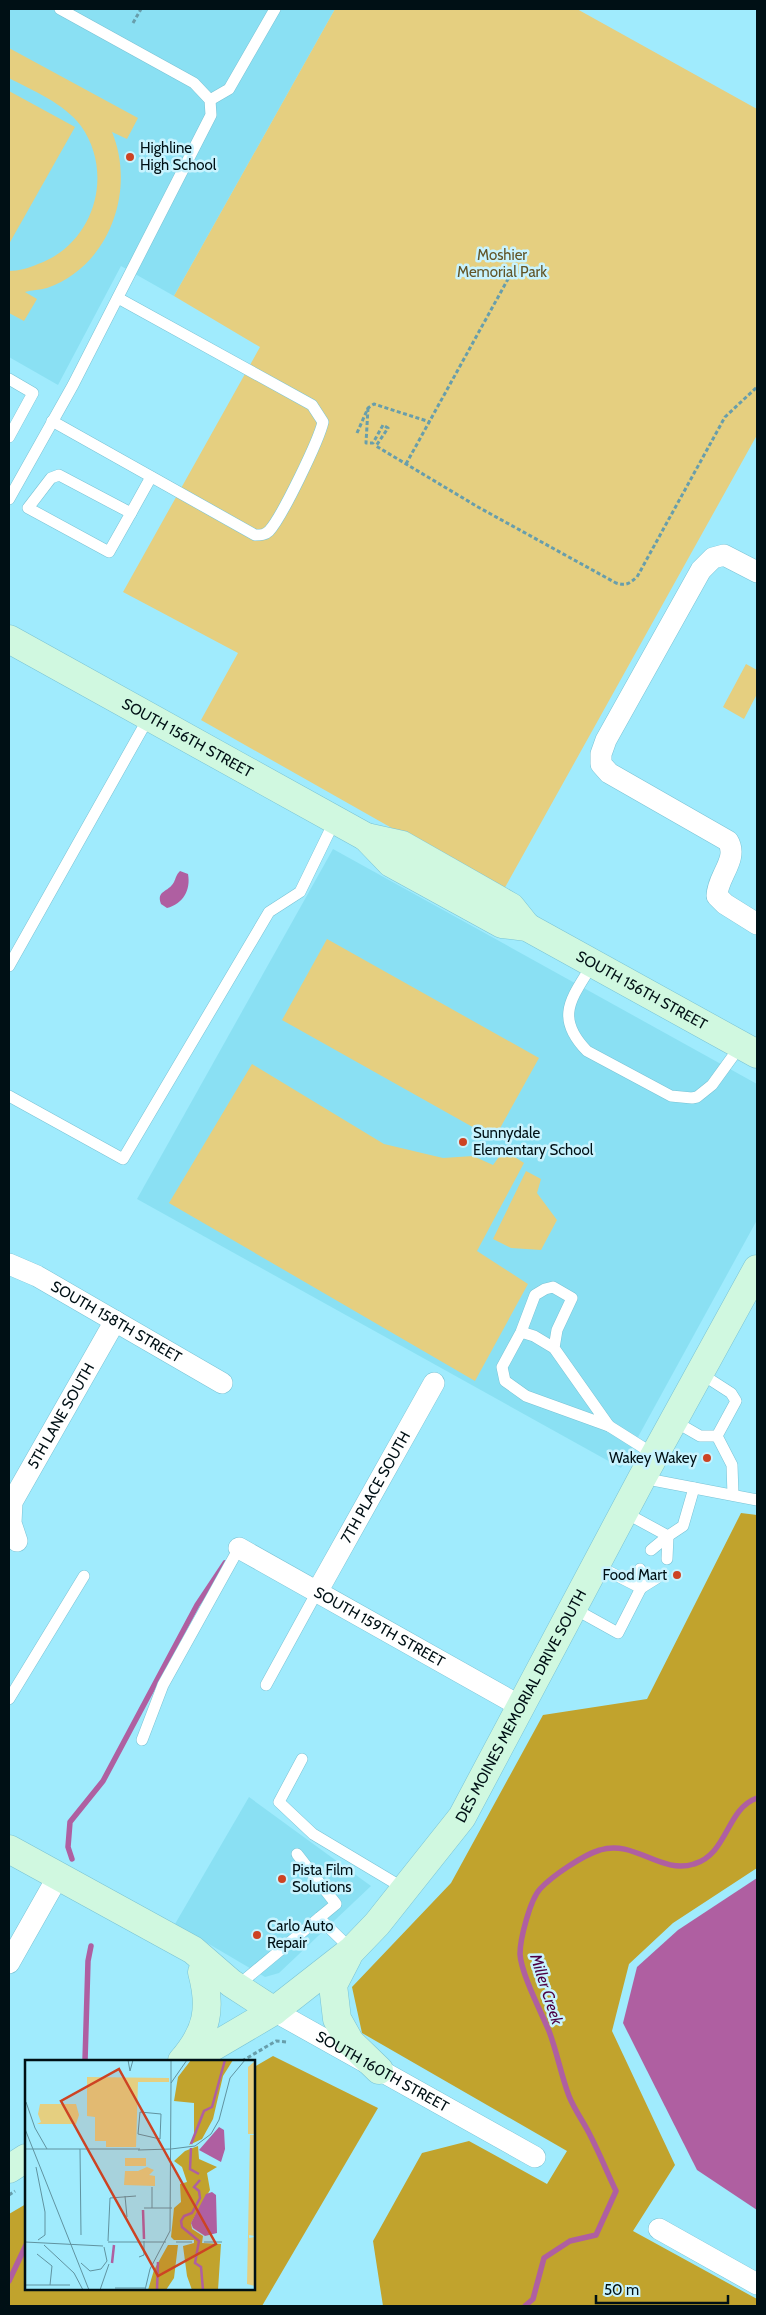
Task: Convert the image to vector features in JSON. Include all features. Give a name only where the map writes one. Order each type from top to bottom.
[{"type":"main road","name":"SOUTH 156TH STREET","points":[[9,639],[366,837],[402,845],[511,907],[527,927],[749,1049]]},
{"type":"main road","name":"DES MOINES MEMORIAL DRIVE SOUTH","points":[[191,2060],[274,2011],[352,1950],[377,1924],[462,1817],[648,1466],[757,1269]]},
{"type":"main road","name":"SOUTH 160TH STREET","points":[[9,1849],[193,1950],[233,1985],[274,2011]]},
{"type":"main road","name":"SOUTH 160TH STREET","points":[[9,1864],[202,1972],[233,1985]]},
{"type":"main road","points":[[352,1950],[333,1985],[337,2019],[350,2042],[379,2070]]},
{"type":"main road","points":[[183,2060],[201,2034],[206,2018],[208,1998],[202,1972]]},
{"type":"main road","points":[[9,2169],[25,2159]]},
{"type":"street","points":[[757,572],[724,555],[713,558],[701,570],[606,740],[601,754],[601,764],[609,773],[728,841],[731,847],[731,856],[717,886],[717,896],[724,904],[757,924]]},
{"type":"street","name":"SOUTH 158TH STREET","points":[[9,1264],[37,1276],[222,1383]]},
{"type":"street","name":"5TH LANE SOUTH","points":[[17,1541],[11,1524],[12,1502],[115,1321]]},
{"type":"street","name":"7TH PLACE SOUTH","points":[[317,1592],[434,1383]]},
{"type":"street","name":"SOUTH 159TH STREET","points":[[239,1548],[520,1706]]},
{"type":"street","points":[[9,1963],[52,1887]]},
{"type":"street","name":"SOUTH 160TH STREET","points":[[274,2011],[535,2157]]},
{"type":"street","points":[[659,2229],[757,2284]]},
{"type":"lane","points":[[9,499],[118,298],[211,115],[210,100],[194,83],[60,9]]},
{"type":"lane","points":[[210,100],[229,89],[275,9]]},
{"type":"lane","points":[[52,421],[255,535],[265,534],[270,530],[320,435],[323,422],[312,405],[118,298]]},
{"type":"lane","points":[[9,379],[33,393],[9,437]]},
{"type":"lane","points":[[131,513],[59,475],[51,478],[28,508],[109,552],[131,513],[151,477]]},
{"type":"lane","points":[[9,966],[150,717]]},
{"type":"lane","points":[[9,1096],[123,1159],[269,912],[300,892],[335,820]]},
{"type":"lane","points":[[593,963],[569,1004],[567,1015],[576,1039],[587,1050],[671,1096],[692,1098],[697,1097],[749,1049]]},
{"type":"lane","points":[[554,1348],[558,1330],[572,1298],[553,1287],[545,1288],[535,1295],[521,1332],[502,1366],[505,1381],[526,1396],[608,1426]]},
{"type":"lane","points":[[521,1332],[534,1336],[554,1348],[608,1426],[648,1466],[694,1488],[757,1500]]},
{"type":"lane","points":[[700,1373],[731,1393],[736,1401],[717,1436]]},
{"type":"lane","points":[[674,1421],[700,1436],[717,1436]]},
{"type":"lane","points":[[717,1436],[732,1466],[733,1496]]},
{"type":"lane","points":[[651,1550],[683,1526],[694,1488]]},
{"type":"lane","points":[[624,1512],[668,1536]]},
{"type":"lane","points":[[667,1559],[668,1536]]},
{"type":"lane","points":[[142,1740],[163,1685],[239,1548]]},
{"type":"lane","points":[[596,1564],[641,1588]]},
{"type":"lane","points":[[572,1608],[618,1633],[641,1588],[640,1569]]},
{"type":"lane","points":[[9,1699],[84,1576]]},
{"type":"lane","points":[[641,1588],[657,1578]]},
{"type":"lane","points":[[266,1685],[317,1592]]},
{"type":"lane","points":[[302,1759],[279,1802],[313,1834],[405,1889]]},
{"type":"lane","points":[[233,1985],[336,1904],[296,1854]]},
{"type":"lane","points":[[319,1918],[352,1950]]},
{"type":"path","points":[[133,23],[141,9]]},
{"type":"path","points":[[406,464],[513,270]]},
{"type":"path","points":[[368,408],[366,443],[373,443],[383,425],[388,428],[376,446],[478,507],[624,586],[630,584],[637,577],[725,417],[757,387]]},
{"type":"path","points":[[357,433],[368,408],[378,404],[430,422]]},
{"type":"path","points":[[244,2060],[276,2041],[287,2042],[287,2040]]},
{"type":"shaded area","name":"Highline High School","points":[[9,9],[335,9],[174,296],[121,266],[58,385],[9,357]]},
{"type":"shaded area","name":"Sunnydale Elementary School","points":[[333,849],[757,1084],[757,1220],[621,1468],[137,1199]]},
{"type":"shaded area","points":[[180,871],[188,874],[187,891],[181,900],[167,908],[161,904],[160,896],[172,886]]},
{"type":"shaded area","points":[[741,1513],[757,1515],[757,1868],[673,1923],[629,1964],[612,2031],[675,2165],[633,2231],[757,2299],[757,2306],[383,2306],[373,2241],[422,2153],[469,2141],[547,2184],[567,2151],[362,2033],[352,1987],[451,1883],[543,1715],[647,1699]]},
{"type":"shaded area","points":[[249,1797],[371,1886],[279,1973],[265,1977],[175,1924]]},
{"type":"shaded area","points":[[757,1878],[757,2210],[697,2170],[623,2023],[637,1967],[678,1930]]},
{"type":"shaded area","points":[[273,2056],[378,2108],[262,2306],[9,2306],[9,2214],[25,2205],[25,2290],[255,2290],[255,2066]]},
{"type":"green space","name":"Moshier Memorial Park","points":[[335,9],[577,9],[757,109],[757,435],[503,891],[201,720],[238,653],[123,592],[260,347],[174,296]]},
{"type":"green space","points":[[9,48],[138,118],[127,139],[112,132],[119,154],[121,178],[119,201],[112,224],[102,244],[87,262],[69,277],[47,288],[25,292],[37,299],[24,321],[9,313],[9,271],[24,269],[38,264],[57,254],[73,241],[85,224],[93,205],[97,185],[96,165],[91,145],[81,126],[74,118],[48,98],[9,78]]},
{"type":"green space","points":[[9,91],[75,127],[9,244]]},
{"type":"green space","points":[[746,664],[757,670],[757,694],[744,719],[723,707]]},
{"type":"green space","points":[[327,939],[539,1058],[494,1139],[282,1020]]},
{"type":"green space","points":[[252,1064],[384,1144],[443,1158],[473,1156],[493,1165],[504,1150],[524,1163],[477,1251],[528,1284],[475,1381],[169,1203]]},
{"type":"green space","points":[[526,1171],[541,1179],[537,1193],[557,1220],[541,1250],[511,1248],[493,1239]]},
{"type":"waterway","points":[[72,1859],[68,1847],[70,1822],[103,1781],[197,1605],[225,1563]]},
{"type":"waterway","name":"Miller Creek","points":[[525,2306],[533,2299],[544,2258],[570,2241],[596,2235],[616,2191],[587,2128],[573,2106],[549,2031],[521,1962],[520,1947],[526,1920],[536,1894],[552,1878],[568,1866],[600,1850],[624,1849],[670,1865],[694,1864],[705,1859],[714,1851],[739,1812],[757,1798]]},
{"type":"waterway","points":[[85,2060],[88,1961],[91,1946]]},
{"type":"waterway","points":[[9,2281],[25,2247]]},
{"type":"place","name":"Highline High School","points":[[130,157]]},
{"type":"place","name":"Sunnydale Elementary School","points":[[463,1142]]},
{"type":"place","name":"Wakey Wakey","points":[[707,1458]]},
{"type":"place","name":"Food Mart","points":[[677,1575]]},
{"type":"place","name":"Pista Film Solutions","points":[[282,1879]]},
{"type":"place","name":"Carlo Auto Repair","points":[[257,1935]]}]
